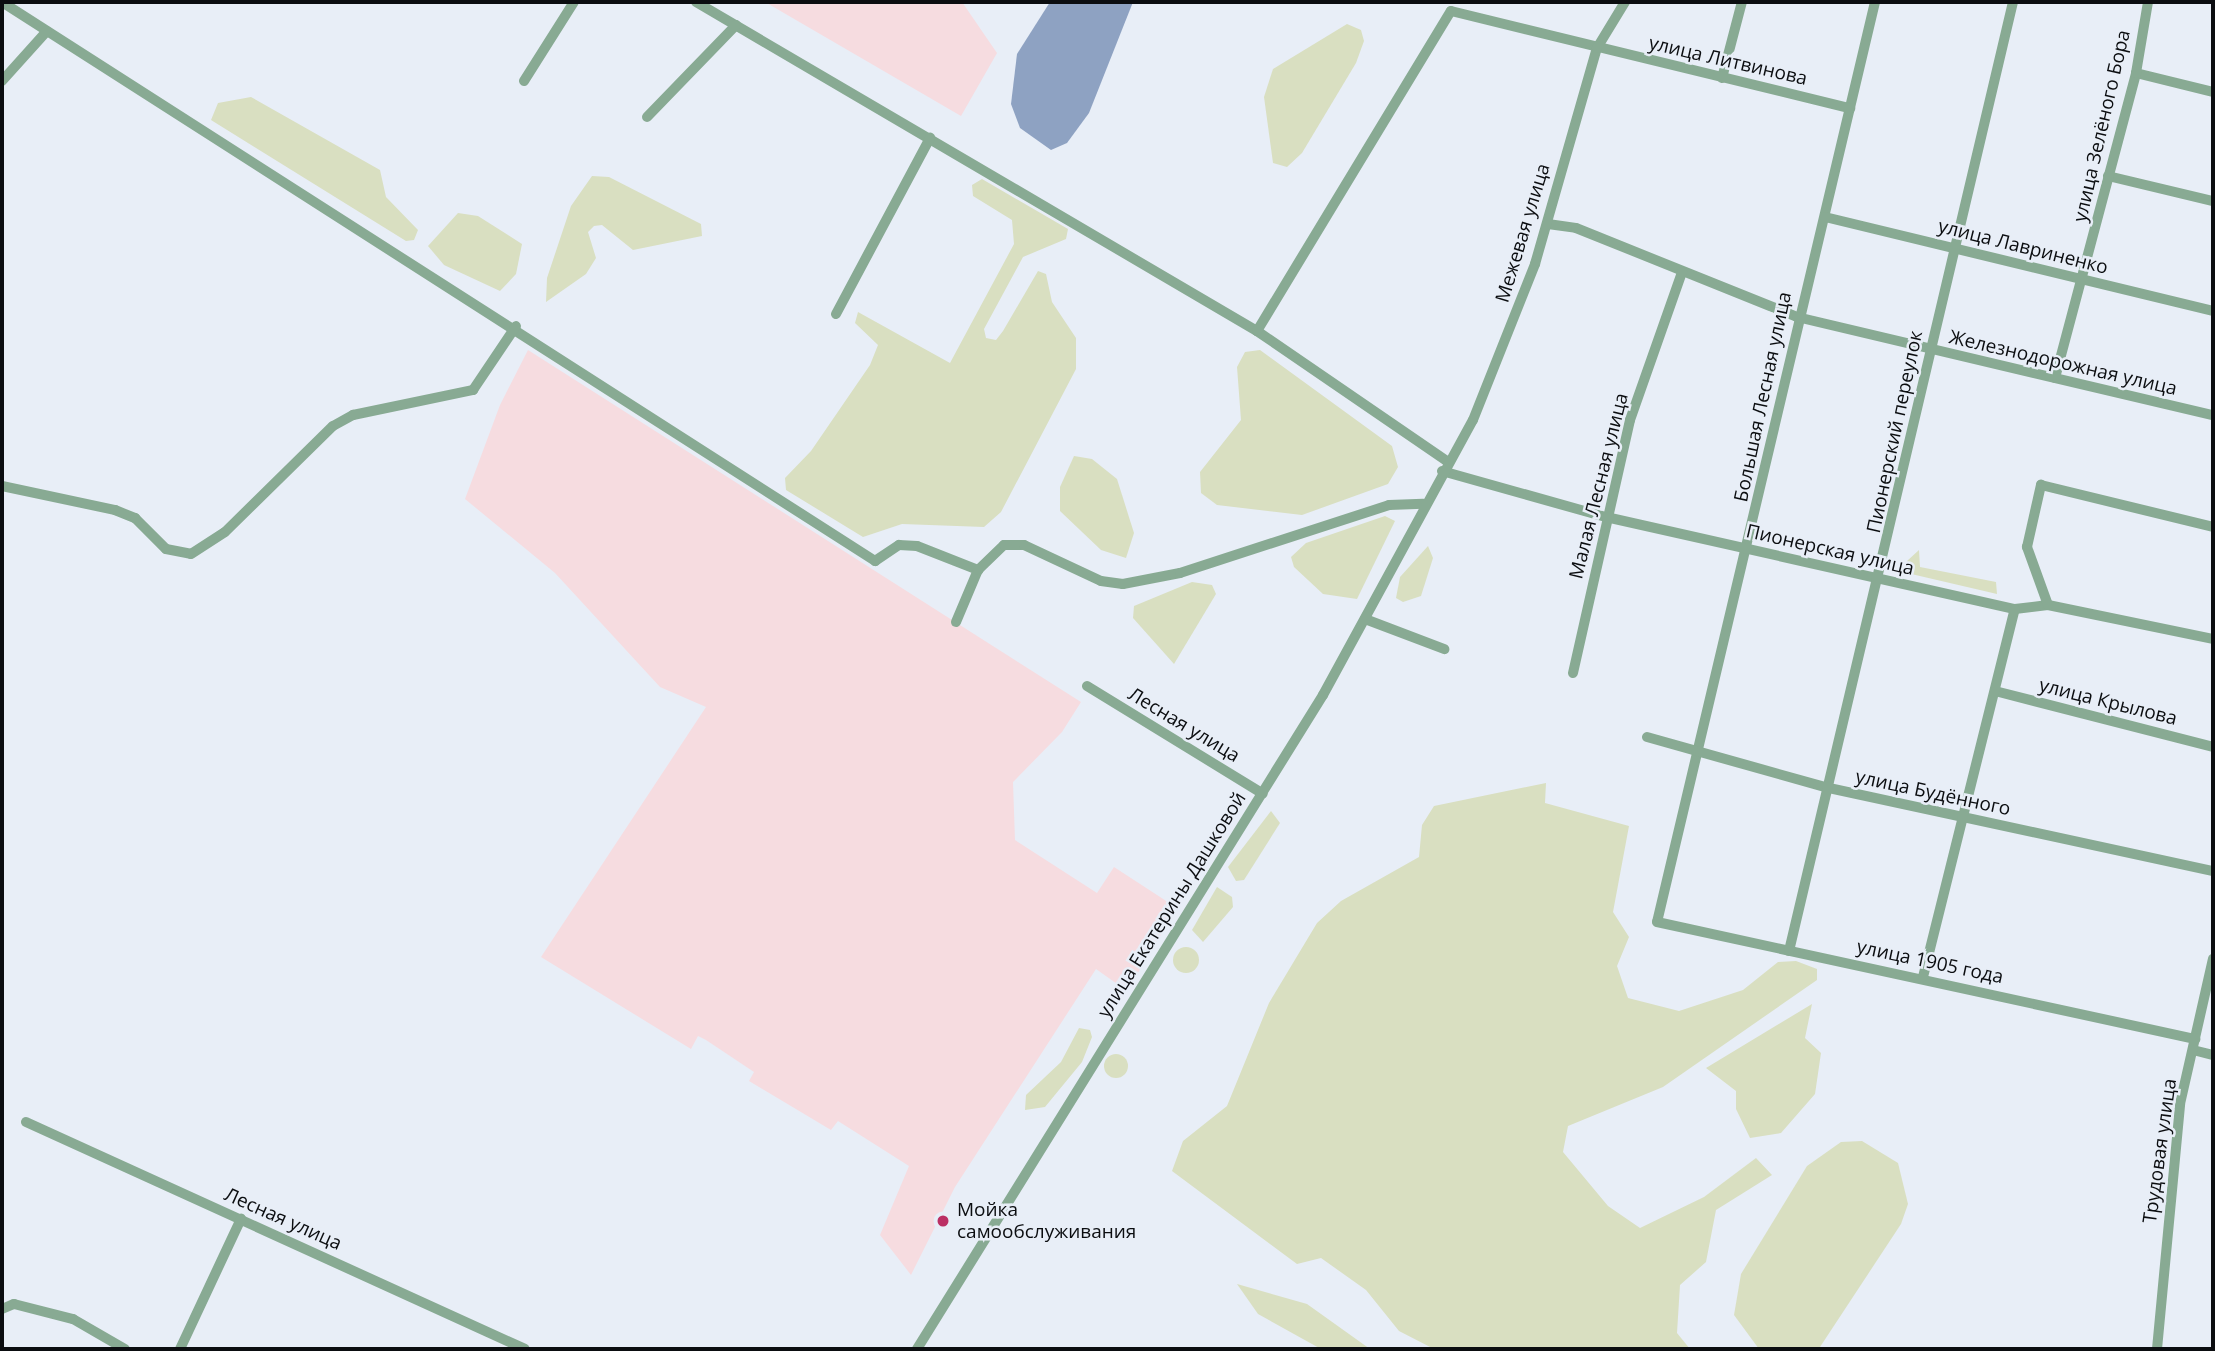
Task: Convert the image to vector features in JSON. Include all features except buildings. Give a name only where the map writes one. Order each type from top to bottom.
[{"type":"street","points":[[2,2],[516,326],[745,484],[875,561],[898,545],[917,546],[978,570]]},
{"type":"street","points":[[524,81],[574,2]]},
{"type":"street","name":"Пионерская улица","points":[[696,2],[1257,331],[1445,467],[1606,517],[1748,550],[2015,609],[2048,605],[2213,639]]},
{"type":"street","name":"Межевая улица","points":[[1445,467],[1482,402],[1548,224],[1597,48],[1625,2]]},
{"type":"street","points":[[1722,78],[1742,2]]},
{"type":"street","name":"Большая Лесная улица","points":[[1657,922],[1702,751],[1797,317],[1825,217],[1875,2]]},
{"type":"street","name":"Пионерский переулок","points":[[1789,951],[1878,579],[1952,248],[2013,2]]},
{"type":"street","name":"улица Зелёного Бора","points":[[2055,379],[2136,73],[2148,2]]},
{"type":"street","name":"улица Литвинова","points":[[1257,331],[1451,11],[1850,108]]},
{"type":"street","points":[[647,117],[736,24]]},
{"type":"street","points":[[2,81],[47,31]]},
{"type":"street","points":[[2136,73],[2213,92]]},
{"type":"street","points":[[836,314],[930,138]]},
{"type":"street","points":[[2108,177],[2213,201]]},
{"type":"street","name":"улица Лавриненко","points":[[1825,217],[2213,311]]},
{"type":"street","name":"Железнодорожная улица","points":[[1548,224],[1576,228],[1797,317],[2213,415]]},
{"type":"street","name":"Малая Лесная улица","points":[[1573,673],[1630,420],[1682,272]]},
{"type":"street","points":[[2,486],[116,510],[135,518],[166,549],[191,554],[225,532],[333,426],[353,415],[473,390],[516,326]]},
{"type":"street","name":"улица Екатерины Дашковой","points":[[917,1349],[1263,793],[1365,619],[1423,504],[1445,467]]},
{"type":"street","points":[[2048,605],[2027,547],[2041,485],[2213,527]]},
{"type":"street","points":[[956,622],[978,570],[1004,545],[1024,545],[1101,581],[1123,584],[1181,573],[1390,505],[1423,504]]},
{"type":"street","points":[[1923,977],[1959,816],[1995,691],[2015,609]]},
{"type":"street","points":[[1365,619],[1444,649]]},
{"type":"street","name":"Лесная улица","points":[[1087,686],[1263,793]]},
{"type":"street","name":"улица Крылова","points":[[1995,691],[2213,747]]},
{"type":"street","name":"улица Будённого","points":[[1647,737],[1829,788],[2213,871]]},
{"type":"street","name":"улица 1905 года","points":[[1657,922],[1923,977],[2194,1044],[2213,1055]]},
{"type":"street","name":"Трудовая улица","points":[[2157,1349],[2170,1181],[2194,1044],[2213,959]]},
{"type":"street","name":"Лесная улица","points":[[26,1122],[525,1349]]},
{"type":"street","points":[[180,1349],[241,1219]]},
{"type":"street","points":[[2,1310],[14,1304],[73,1319],[125,1349]]},
{"type":"shaded area","points":[[765,2],[962,2],[997,53],[961,116]]},
{"type":"shaded area","points":[[528,350],[1081,702],[1062,732],[1013,782],[1015,840],[1097,893],[1114,867],[1177,908],[1127,991],[1096,969],[955,1187],[911,1275],[880,1235],[909,1166],[838,1121],[831,1130],[749,1081],[754,1072],[706,1040],[698,1036],[691,1049],[541,957],[706,707],[660,687],[555,573],[465,499],[500,405]]},
{"type":"green space","points":[[1347,24],[1361,30],[1364,41],[1356,63],[1302,153],[1287,167],[1273,163],[1264,97],[1273,69]]},
{"type":"green space","points":[[251,97],[380,170],[386,197],[418,230],[414,240],[406,241],[211,120],[218,103]]},
{"type":"green space","points":[[592,176],[609,177],[701,224],[702,236],[633,250],[602,225],[594,226],[588,232],[596,258],[586,274],[546,302],[547,278],[571,206]]},
{"type":"green space","points":[[982,179],[1068,229],[1066,239],[1023,257],[984,329],[986,338],[996,340],[1003,331],[1038,271],[1046,274],[1052,302],[1076,338],[1076,369],[1001,512],[984,527],[902,524],[863,537],[786,490],[785,478],[811,451],[870,365],[878,345],[855,323],[858,312],[950,363],[1014,244],[1012,220],[973,196],[972,185]]},
{"type":"green space","points":[[458,213],[478,216],[522,244],[516,274],[500,291],[444,265],[428,246]]},
{"type":"green space","points":[[1260,350],[1392,446],[1398,467],[1388,484],[1302,515],[1217,505],[1201,493],[1200,472],[1241,420],[1237,367],[1245,352]]},
{"type":"green space","points":[[1074,456],[1092,459],[1117,479],[1134,533],[1126,558],[1101,550],[1060,511],[1060,487]]},
{"type":"green space","points":[[1385,516],[1395,521],[1357,599],[1323,594],[1294,567],[1291,557],[1306,543]]},
{"type":"green space","points":[[1428,546],[1433,558],[1421,596],[1403,602],[1396,598],[1400,577]]},
{"type":"green space","points":[[1919,550],[1920,567],[1996,582],[1997,594],[1907,573],[1907,561]]},
{"type":"green space","points":[[1192,582],[1212,585],[1216,594],[1174,664],[1133,618],[1134,606]]},
{"type":"green space","points":[[1546,783],[1545,803],[1629,826],[1613,912],[1629,937],[1617,966],[1628,998],[1679,1011],[1743,990],[1778,962],[1796,961],[1817,969],[1817,980],[1663,1087],[1568,1126],[1563,1152],[1608,1206],[1640,1228],[1704,1197],[1756,1158],[1772,1175],[1716,1210],[1706,1262],[1680,1285],[1677,1333],[1690,1349],[1434,1349],[1399,1331],[1366,1290],[1321,1258],[1297,1264],[1172,1171],[1183,1141],[1227,1106],[1269,1003],[1317,923],[1341,901],[1419,857],[1422,825],[1434,806]]},
{"type":"green space","points":[[1271,811],[1280,823],[1244,880],[1236,881],[1228,867]]},
{"type":"green space","points":[[1217,887],[1232,897],[1233,907],[1203,942],[1192,930]]},
{"type":"green space","points":[[1186,947],[1195,951],[1199,960],[1195,969],[1186,973],[1177,969],[1173,960],[1177,951]]},
{"type":"green space","points":[[1812,1004],[1805,1038],[1821,1053],[1815,1094],[1781,1133],[1750,1138],[1736,1109],[1736,1091],[1706,1068]]},
{"type":"green space","points":[[1079,1028],[1090,1030],[1092,1037],[1082,1062],[1045,1107],[1025,1110],[1026,1095],[1061,1062]]},
{"type":"green space","points":[[1116,1054],[1127,1061],[1128,1066],[1121,1077],[1116,1078],[1105,1071],[1104,1066],[1111,1055]]},
{"type":"green space","points":[[1862,1141],[1898,1163],[1908,1204],[1901,1224],[1820,1347],[1759,1349],[1734,1315],[1741,1274],[1807,1166],[1841,1142]]},
{"type":"green space","points":[[1237,1284],[1307,1304],[1370,1349],[1321,1349],[1258,1314]]},
{"type":"water","points":[[1050,2],[1133,2],[1089,113],[1067,143],[1051,150],[1020,128],[1011,104],[1017,54]]},
{"type":"place","name":"Мойка самообслуживания","points":[[943,1221]]}]
